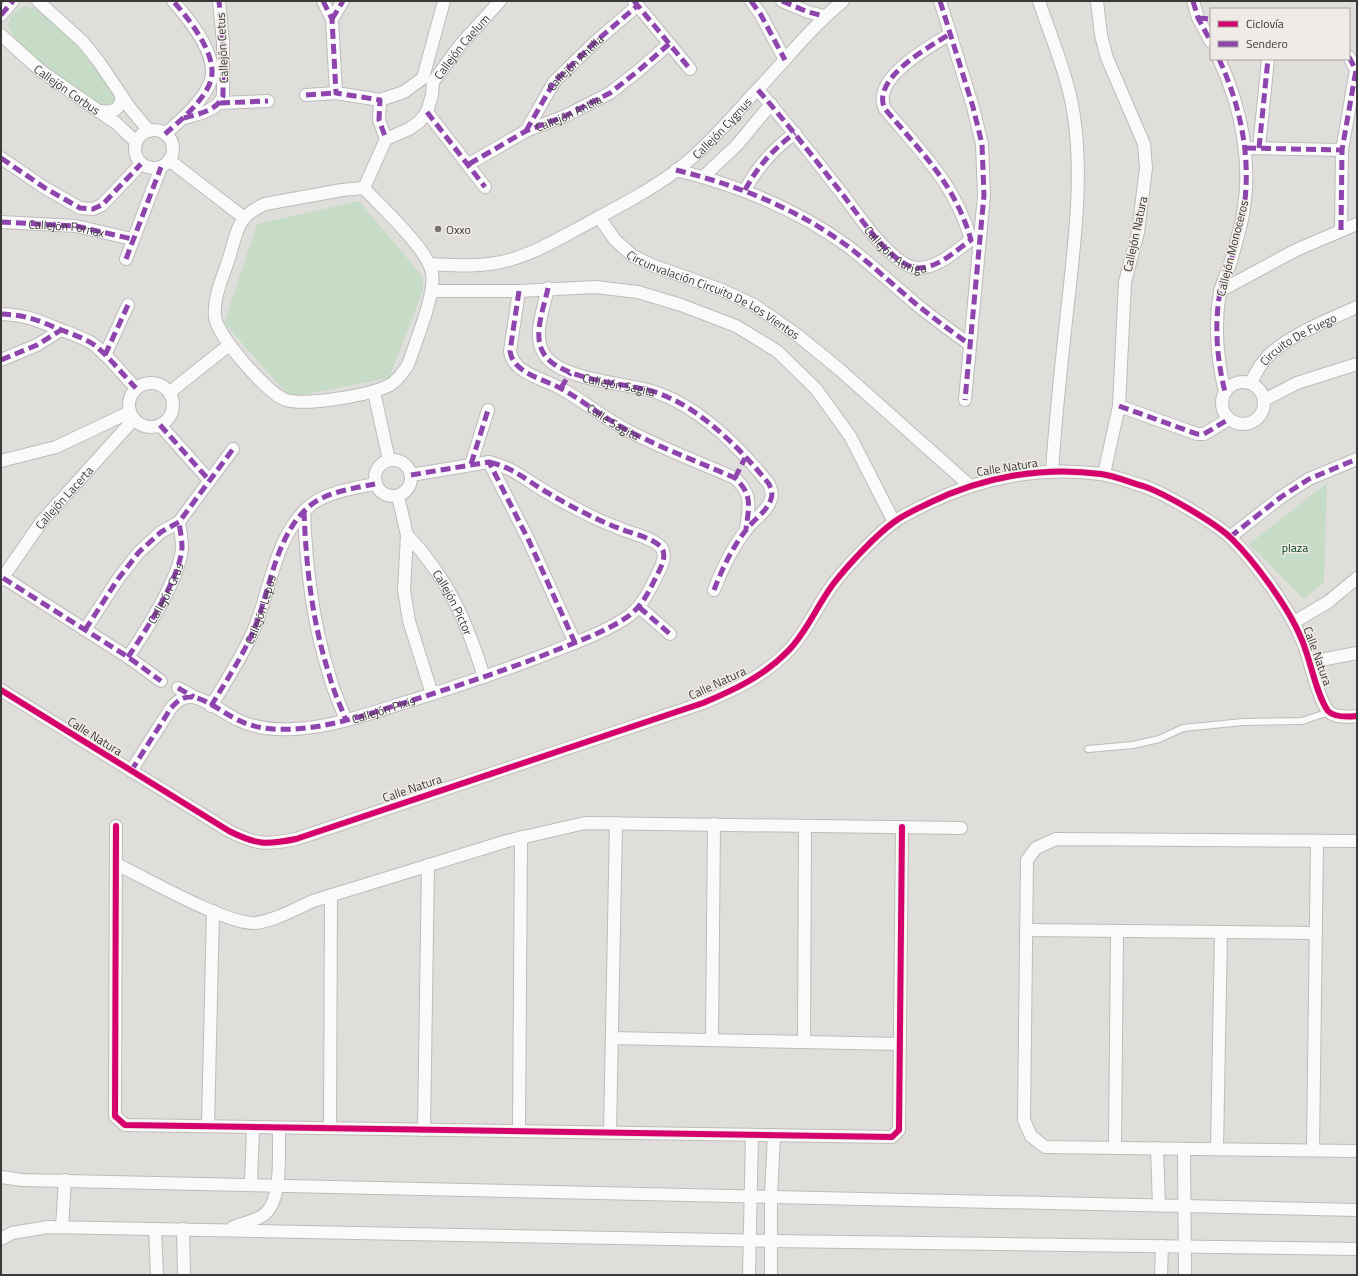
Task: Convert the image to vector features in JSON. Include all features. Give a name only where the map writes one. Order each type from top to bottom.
[{"type":"street","points":[[38,1],[83,42],[149,131]]},
{"type":"street","name":"Callejón Cetus","points":[[174,1],[195,29],[218,68]]},
{"type":"street","name":"Callejón Cetus","points":[[184,118],[206,111],[220,103],[223,96],[218,68],[219,1]]},
{"type":"street","points":[[323,1],[332,19],[336,93]]},
{"type":"street","points":[[332,19],[343,1]]},
{"type":"street","name":"Callejón Caelum","points":[[427,112],[428,80],[444,1]]},
{"type":"street","name":"Callejón Caelum","points":[[380,100],[404,92],[428,80],[500,1]]},
{"type":"street","points":[[751,1],[769,29],[785,60]]},
{"type":"street","points":[[782,1],[808,12],[824,16]]},
{"type":"street","name":"Callejón Cygnus","points":[[599,217],[640,195],[676,170],[708,142],[758,90],[824,16],[843,1]]},
{"type":"street","points":[[940,1],[982,144],[984,195],[976,237],[965,400]]},
{"type":"street","points":[[1039,1],[1069,86],[1074,117],[1077,152],[1077,200],[1073,253],[1055,422],[1052,472]]},
{"type":"street","name":"Callejón Natura","points":[[1097,1],[1101,35],[1107,58],[1144,144],[1146,168],[1138,232],[1125,282],[1118,406],[1104,474]]},
{"type":"street","points":[[1193,1],[1198,18],[1210,40]]},
{"type":"street","points":[[636,3],[690,68]]},
{"type":"street","name":"Callejón Antilia","points":[[526,131],[554,82],[636,3]]},
{"type":"street","points":[[1198,18],[1210,19]]},
{"type":"street","points":[[950,34],[909,61],[893,76],[885,86],[881,102],[885,109],[931,162],[952,192],[976,237]]},
{"type":"street","name":"Callejón Corbus","points":[[1,35],[40,71],[100,111],[116,123],[136,142]]},
{"type":"street","name":"Callejón Antlia","points":[[468,164],[526,131],[565,116],[610,93],[669,44]]},
{"type":"street","points":[[1341,230],[1342,150],[1356,71],[1350,59]]},
{"type":"street","name":"Callejón Monoceros","points":[[1219,60],[1235,102],[1246,148],[1246,186],[1242,219],[1231,260],[1220,291],[1217,319],[1219,368],[1225,392]]},
{"type":"street","points":[[1259,148],[1268,60]]},
{"type":"street","name":"Callejón Cetus","points":[[165,134],[184,118],[207,88],[218,68]]},
{"type":"street","name":"Callejón Auriga","points":[[758,90],[796,133],[877,239],[894,257],[906,265],[918,268],[932,266],[947,258],[976,237]]},
{"type":"street","points":[[306,95],[336,93],[380,100],[379,120],[386,138]]},
{"type":"street","points":[[100,111],[110,112],[116,109],[120,104],[121,95]]},
{"type":"street","points":[[220,103],[268,101]]},
{"type":"street","name":"Callejón Cygnus","points":[[703,177],[737,145],[771,104]]},
{"type":"street","points":[[364,188],[386,138],[409,129],[419,122],[427,112],[485,187]]},
{"type":"street","points":[[126,259],[132,239],[165,164],[173,146],[165,134],[154,130],[143,133],[136,142],[135,154],[141,164],[147,167],[165,164],[243,217]]},
{"type":"street","points":[[745,190],[764,160],[778,146],[796,133]]},
{"type":"street","points":[[1246,148],[1342,150]]},
{"type":"street","name":"Callejón Fornax","points":[[1,158],[45,188],[80,208],[93,209],[102,205],[141,164]]},
{"type":"street","points":[[676,170],[745,190],[786,209],[845,244],[916,304],[969,344]]},
{"type":"street","points":[[364,188],[416,244],[430,264],[432,274],[432,291],[408,365],[402,374],[391,384],[374,392],[318,401],[287,400],[273,393],[229,345],[218,328],[215,308],[243,217],[254,209],[265,204],[342,190],[364,188]]},
{"type":"street","points":[[430,264],[462,265],[503,262],[524,256],[548,245],[599,217]]},
{"type":"street","name":"Circunvalación Circuito De Los Vientos","points":[[599,217],[615,240],[633,256],[654,266],[722,290],[754,305],[796,334],[839,368],[969,485]]},
{"type":"street","name":"Callejón Fornax","points":[[1,222],[76,226],[132,239]]},
{"type":"street","points":[[1220,291],[1296,250],[1357,224]]},
{"type":"street","name":"Circunvalación Circuito De Los Vientos","points":[[432,291],[519,291],[548,288],[595,287],[638,292],[681,305],[736,326],[777,351],[816,389],[850,436],[894,522]]},
{"type":"street","name":"Callejón Sagita","points":[[548,288],[540,323],[540,345],[544,354],[551,362],[570,373],[650,390],[676,401],[699,415],[721,433],[761,474],[772,491],[772,498],[768,505],[746,529],[722,570],[714,590]]},
{"type":"street","name":"Calle Sagita","points":[[519,291],[511,338],[511,358],[516,365],[524,371],[561,388],[628,431],[735,478],[748,494],[749,502],[746,529]]},
{"type":"street","points":[[105,355],[128,305]]},
{"type":"street","name":"Circuito De Fuego","points":[[1250,383],[1264,361],[1280,347],[1319,324],[1357,308]]},
{"type":"street","points":[[1,314],[38,319],[61,330],[79,336],[94,345],[105,355],[136,388]]},
{"type":"street","points":[[1,360],[37,344],[61,330]]},
{"type":"street","points":[[170,392],[229,345]]},
{"type":"street","points":[[1264,400],[1297,383],[1357,364]]},
{"type":"street","points":[[561,388],[570,373]]},
{"type":"street","points":[[154,382],[163,386],[170,392],[173,401],[172,411],[168,419],[160,425],[146,426],[132,415],[130,399],[136,388],[144,383],[154,382]]},
{"type":"street","points":[[1236,383],[1250,383],[1257,387],[1264,400],[1264,407],[1256,419],[1243,424],[1229,419],[1224,414],[1222,407],[1222,399],[1225,392],[1236,383]]},
{"type":"street","points":[[374,392],[389,460]]},
{"type":"street","points":[[1118,406],[1198,434],[1204,434],[1229,419]]},
{"type":"street","points":[[471,464],[488,410]]},
{"type":"street","points":[[1,461],[56,447],[132,415]]},
{"type":"street","name":"Callejón Lacerta","points":[[2,578],[42,521],[132,415]]},
{"type":"street","points":[[160,425],[209,480]]},
{"type":"street","points":[[85,630],[118,579],[139,552],[161,532],[179,522],[233,449]]},
{"type":"street","points":[[735,478],[745,458]]},
{"type":"street","points":[[1230,537],[1281,497],[1309,479],[1357,459]]},
{"type":"street","points":[[389,460],[403,462],[411,474],[409,488],[398,496],[387,496],[377,489],[375,484],[374,476],[377,468],[382,463],[389,460]]},
{"type":"street","points":[[489,462],[530,540],[575,643]]},
{"type":"street","name":"Callejón Pixis","points":[[178,688],[192,697],[240,721],[272,730],[308,728],[346,720],[484,677],[575,643],[612,626],[638,607],[662,567],[664,552],[660,546],[574,508],[541,489],[520,474],[504,466],[489,462],[411,474]]},
{"type":"street","name":"Calle Natura","points":[[1,690],[229,831],[248,840],[269,844],[303,836],[703,703],[739,687],[768,669],[788,651],[833,584],[860,554],[894,522],[933,501],[969,485],[996,479],[1052,472],[1104,474],[1146,487],[1188,509],[1230,537],[1253,562],[1294,622],[1310,662],[1321,696],[1329,712]]},
{"type":"street","name":"Callejón Lepus","points":[[211,706],[254,631],[266,600],[285,538],[304,511],[313,503],[328,496],[375,484]]},
{"type":"street","name":"Callejón Pictor","points":[[398,496],[408,535],[404,590],[409,621],[432,694]]},
{"type":"street","points":[[304,511],[308,574],[315,622],[329,675],[346,720]]},
{"type":"street","name":"Callejón Grus","points":[[128,657],[162,602],[175,574],[182,547],[179,522]]},
{"type":"street","name":"Callejón Pictor","points":[[408,535],[435,567],[460,609],[484,677]]},
{"type":"street","points":[[2,578],[128,657],[160,680]]},
{"type":"street","points":[[1294,622],[1328,602],[1357,578]]},
{"type":"street","points":[[638,607],[670,634]]},
{"type":"street","points":[[1310,662],[1357,653]]},
{"type":"street","points":[[131,771],[171,708],[179,700],[192,697]]},
{"type":"street","points":[[1329,712],[1338,716],[1357,716]]},
{"type":"street","points":[[116,864],[224,917],[255,923],[287,913],[313,901],[428,865],[521,837],[585,823],[961,828]]},
{"type":"street","points":[[610,1133],[616,823]]},
{"type":"street","points":[[712,1040],[714,824]]},
{"type":"street","points":[[116,826],[115,1116],[125,1125],[892,1137],[896,1135],[899,1130],[902,827]]},
{"type":"street","points":[[804,1042],[805,826]]},
{"type":"street","points":[[519,1132],[521,837]]},
{"type":"street","points":[[1357,841],[1056,839],[1036,848],[1027,860],[1024,1120],[1032,1136],[1046,1147],[1357,1151]]},
{"type":"street","points":[[1314,1150],[1317,841]]},
{"type":"street","points":[[424,1130],[428,865]]},
{"type":"street","points":[[330,1128],[331,895]]},
{"type":"street","points":[[208,1126],[213,911]]},
{"type":"street","points":[[1026,930],[1316,933]]},
{"type":"street","points":[[1115,1148],[1117,931]]},
{"type":"street","points":[[1217,1149],[1221,933]]},
{"type":"street","points":[[612,1038],[900,1044]]},
{"type":"street","points":[[251,1184],[253,1127]]},
{"type":"street","points":[[225,1230],[263,1215],[273,1204],[277,1184],[278,1128]]},
{"type":"street","points":[[749,1275],[752,1135]]},
{"type":"street","points":[[771,1275],[771,1196],[774,1135]]},
{"type":"street","points":[[1157,1148],[1159,1205]]},
{"type":"street","points":[[1184,1148],[1185,1275]]},
{"type":"street","points":[[1,1177],[22,1180],[277,1184],[1357,1210]]},
{"type":"street","points":[[62,1227],[65,1180]]},
{"type":"street","points":[[1,1239],[19,1231],[48,1226],[771,1241],[1357,1249]]},
{"type":"street","points":[[155,1229],[157,1275]]},
{"type":"street","points":[[183,1229],[184,1275]]},
{"type":"street","points":[[1161,1275],[1162,1246]]},
{"type":"lane","points":[[1088,749],[1133,745],[1159,739],[1183,728],[1243,722],[1302,721],[1329,712]]},
{"type":"green space","points":[[23,6],[37,10],[44,15],[64,32],[80,49],[114,97],[114,101],[110,105],[104,107],[79,92],[48,71],[21,46],[12,34],[8,23],[13,13]]},
{"type":"green space","points":[[359,201],[423,277],[423,290],[389,378],[290,397],[224,323],[257,224]]},
{"type":"green space","name":"plaza","points":[[1327,483],[1324,582],[1304,599],[1249,544]]},
{"type":"marked path","points":[[1,15],[13,1]]},
{"type":"marked path","points":[[165,134],[198,102],[208,88],[212,70],[210,60],[201,38],[187,17],[173,1]]},
{"type":"marked path","points":[[184,118],[212,108],[223,96],[223,42],[219,1]]},
{"type":"marked path","points":[[323,1],[332,19],[336,93],[380,100],[379,120],[386,139]]},
{"type":"marked path","points":[[332,19],[343,1]]},
{"type":"marked path","points":[[634,1],[690,69]]},
{"type":"marked path","points":[[751,1],[761,15],[785,60]]},
{"type":"marked path","points":[[782,1],[808,12],[824,16]]},
{"type":"marked path","points":[[940,1],[973,107],[982,144],[984,195],[965,400]]},
{"type":"marked path","points":[[1193,1],[1198,18],[1210,40]]},
{"type":"marked path","points":[[526,131],[554,82],[594,43],[637,6]]},
{"type":"marked path","points":[[1198,18],[1210,19]]},
{"type":"marked path","points":[[758,90],[800,140],[886,249],[894,256],[912,267],[918,268],[933,265],[947,258],[971,240],[956,202],[946,185],[924,155],[885,109],[883,98],[886,86],[904,65],[950,34]]},
{"type":"marked path","points":[[469,164],[526,131],[565,116],[610,93],[669,44]]},
{"type":"marked path","points":[[1350,59],[1357,72]]},
{"type":"marked path","points":[[1219,60],[1234,98],[1246,158],[1245,199],[1242,219],[1231,261],[1221,288],[1218,305],[1218,355],[1225,392]]},
{"type":"marked path","points":[[1259,148],[1268,60]]},
{"type":"marked path","points":[[1341,230],[1342,150],[1356,70]]},
{"type":"marked path","points":[[306,95],[336,93]]},
{"type":"marked path","points":[[220,103],[268,101]]},
{"type":"marked path","points":[[427,112],[485,187]]},
{"type":"marked path","points":[[745,190],[755,173],[767,158],[795,133]]},
{"type":"marked path","points":[[1246,148],[1342,150]]},
{"type":"marked path","points":[[1,158],[45,188],[80,208],[93,209],[102,205],[141,164]]},
{"type":"marked path","points":[[126,259],[161,167]]},
{"type":"marked path","points":[[676,170],[721,183],[765,199],[827,232],[864,259],[922,309],[969,344]]},
{"type":"marked path","points":[[1,222],[76,226],[132,239]]},
{"type":"marked path","points":[[548,288],[540,322],[539,339],[544,354],[552,362],[576,375],[636,387],[676,401],[702,417],[727,438],[769,484],[772,495],[767,508],[749,526],[736,544],[714,590]]},
{"type":"marked path","points":[[519,291],[510,351],[512,359],[517,365],[531,375],[562,389],[642,438],[735,478],[741,484],[747,496],[749,507],[746,529]]},
{"type":"marked path","points":[[105,355],[128,305]]},
{"type":"marked path","points":[[1,314],[31,318],[93,344],[136,388]]},
{"type":"marked path","points":[[1,360],[37,345],[61,330]]},
{"type":"marked path","points":[[561,388],[570,373]]},
{"type":"marked path","points":[[1119,406],[1197,434],[1204,434],[1229,419]]},
{"type":"marked path","points":[[471,464],[488,410]]},
{"type":"marked path","points":[[160,425],[209,480]]},
{"type":"marked path","points":[[85,630],[118,579],[139,552],[161,532],[179,522],[233,449]]},
{"type":"marked path","points":[[735,478],[745,458]]},
{"type":"marked path","points":[[1230,537],[1281,497],[1309,479],[1357,459]]},
{"type":"marked path","points":[[411,475],[489,462],[529,541],[575,643]]},
{"type":"marked path","points":[[131,771],[171,708],[179,700],[184,698],[195,697],[201,699],[238,720],[259,727],[273,729],[309,728],[354,718],[519,665],[603,631],[635,611],[647,595],[662,565],[664,555],[660,546],[646,538],[591,516],[552,496],[517,473],[489,462]]},
{"type":"marked path","points":[[211,706],[250,639],[282,546],[290,530],[300,516],[312,504],[326,496],[375,484]]},
{"type":"marked path","points":[[304,511],[308,573],[318,634],[332,686],[346,720]]},
{"type":"marked path","points":[[128,657],[161,604],[176,573],[182,547],[179,522]]},
{"type":"marked path","points":[[3,578],[128,657],[161,681]]},
{"type":"marked path","points":[[639,607],[670,634]]},
{"type":"marked path","points":[[178,688],[194,697]]},
{"type":"cycle path","points":[[1,690],[229,831],[247,839],[269,843],[296,839],[703,703],[726,693],[748,682],[769,668],[795,644],[828,591],[854,559],[898,519],[949,494],[991,480],[1035,473],[1079,472],[1112,476],[1143,486],[1202,517],[1232,539],[1271,586],[1296,626],[1320,696],[1328,711],[1338,716],[1357,716]]},
{"type":"cycle path","points":[[116,826],[115,1116],[125,1125],[892,1137],[899,1130],[902,827]]},
{"type":"place","name":"Oxxo","points":[[438,229]]}]
